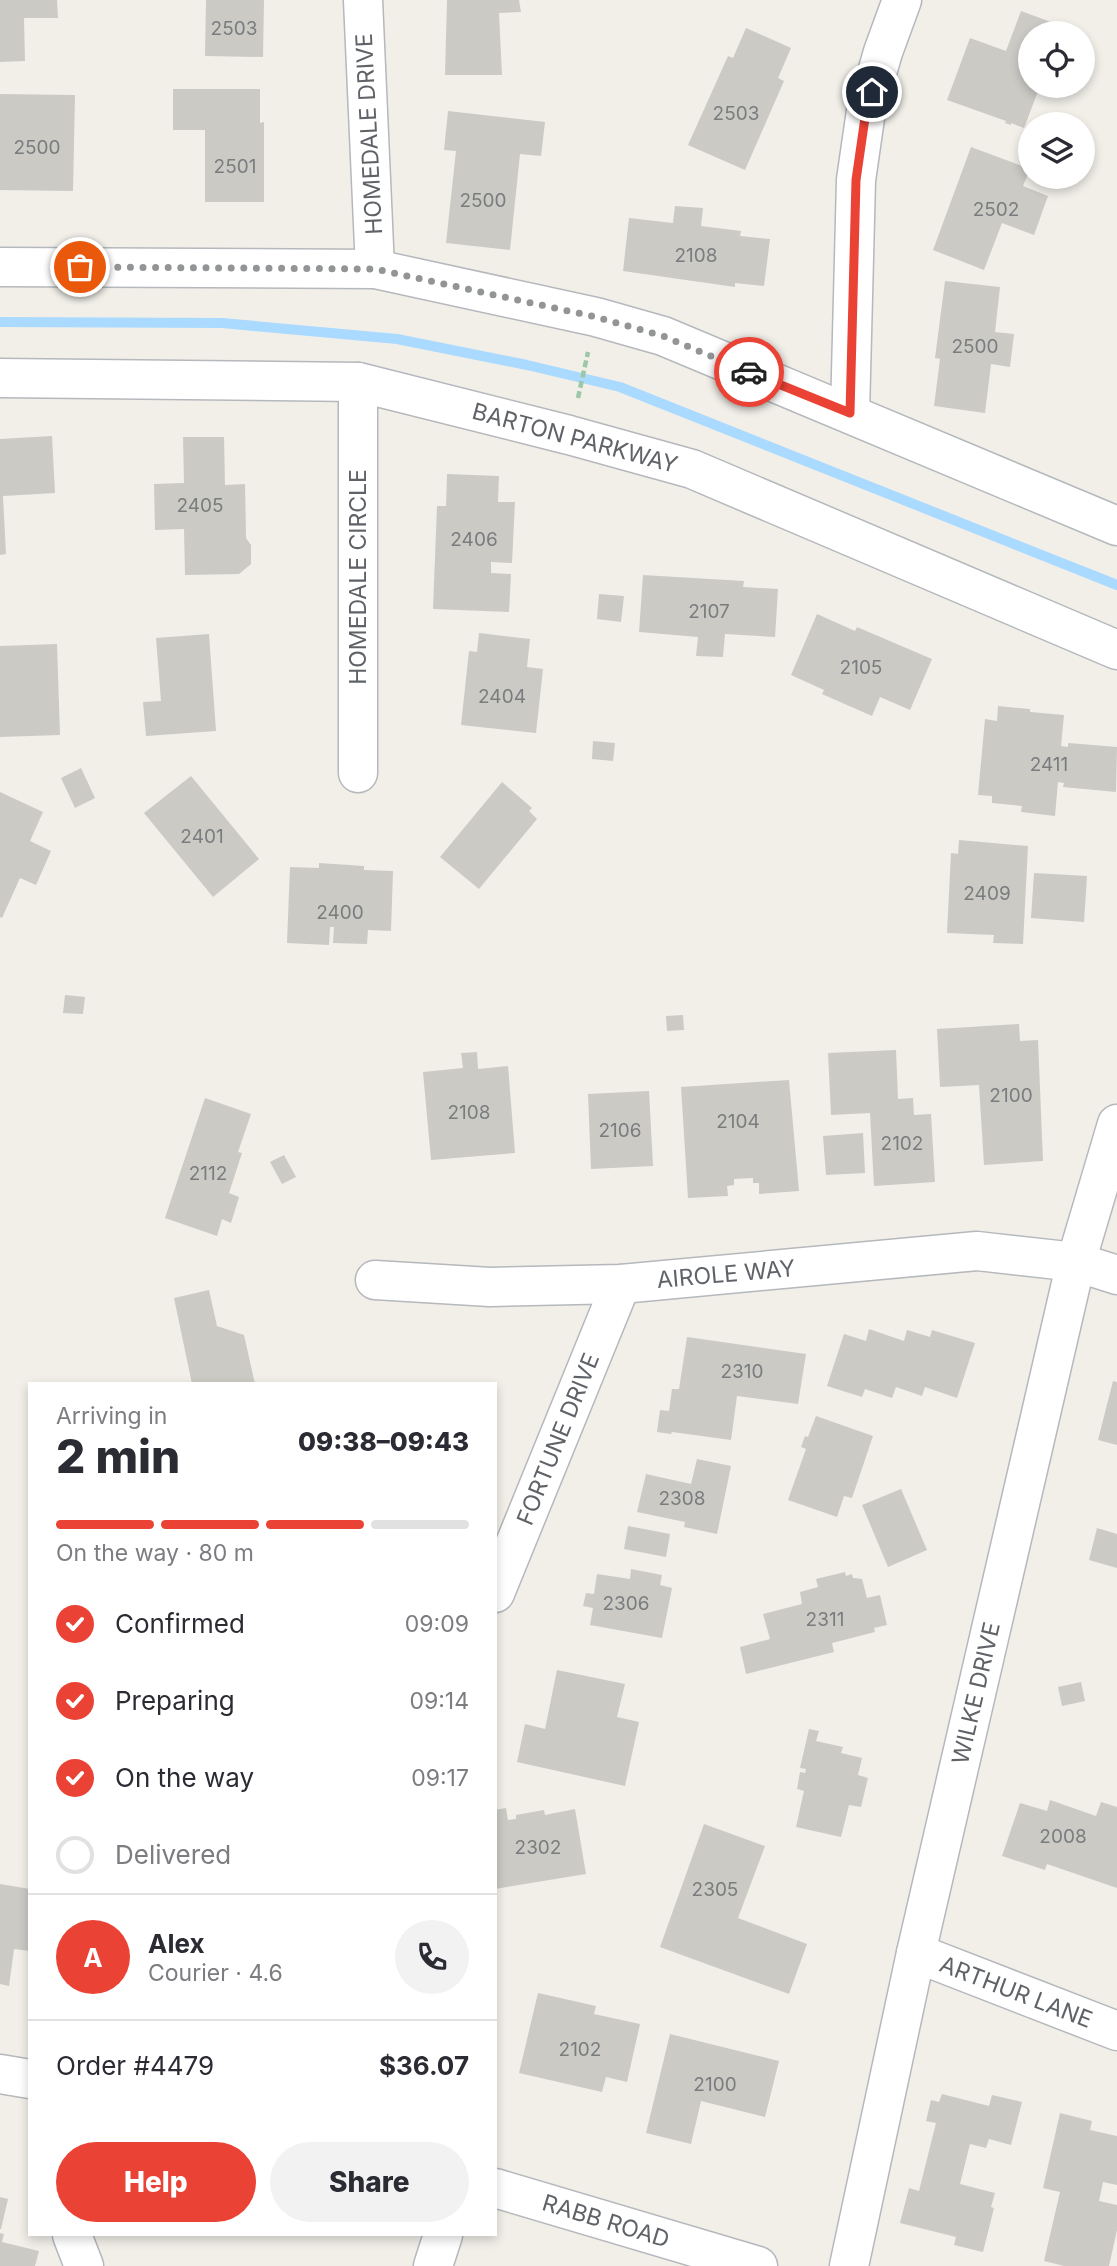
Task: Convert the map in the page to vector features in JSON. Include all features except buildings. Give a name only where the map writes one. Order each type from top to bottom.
[{"type":"street","name":"HOMEDALE DRIVE","points":[[363,0],[375,269]]},
{"type":"street","points":[[850,413],[856,180],[866,111],[902,0]]},
{"type":"street","points":[[0,267],[375,269],[596,317],[663,336],[1117,526]]},
{"type":"street","name":"BARTON PARKWAY","points":[[0,378],[358,382],[692,469],[1117,650]]},
{"type":"street","name":"HOMEDALE CIRCLE","points":[[358,382],[358,773]]},
{"type":"street","name":"WILKE DRIVE","points":[[849,2266],[916,1953],[1076,1262],[1117,1124]]},
{"type":"street","name":"AIROLE WAY","points":[[375,1280],[490,1287],[621,1284],[977,1251],[1076,1262],[1117,1275]]},
{"type":"street","name":"FORTUNE DRIVE","points":[[497,1588],[621,1284]]},
{"type":"street","name":"ARTHUR LANE","points":[[916,1953],[1117,2031]]},
{"type":"street","points":[[0,2074],[28,2080]]},
{"type":"street","name":"RABB ROAD","points":[[497,2189],[758,2266]]},
{"type":"street","points":[[72,2236],[84,2266]]},
{"type":"street","points":[[433,2266],[443,2236]]},
{"type":"path","points":[[576,403],[589,348]]},
{"type":"waterway","points":[[0,322],[222,323],[397,339],[527,365],[620,387],[1117,585]]},
{"type":"way so far","points":[[80,267],[375,269],[596,317],[663,336],[749,372]]},
{"type":"route","points":[[749,372],[850,413],[856,180],[866,111],[872,92]]}]
